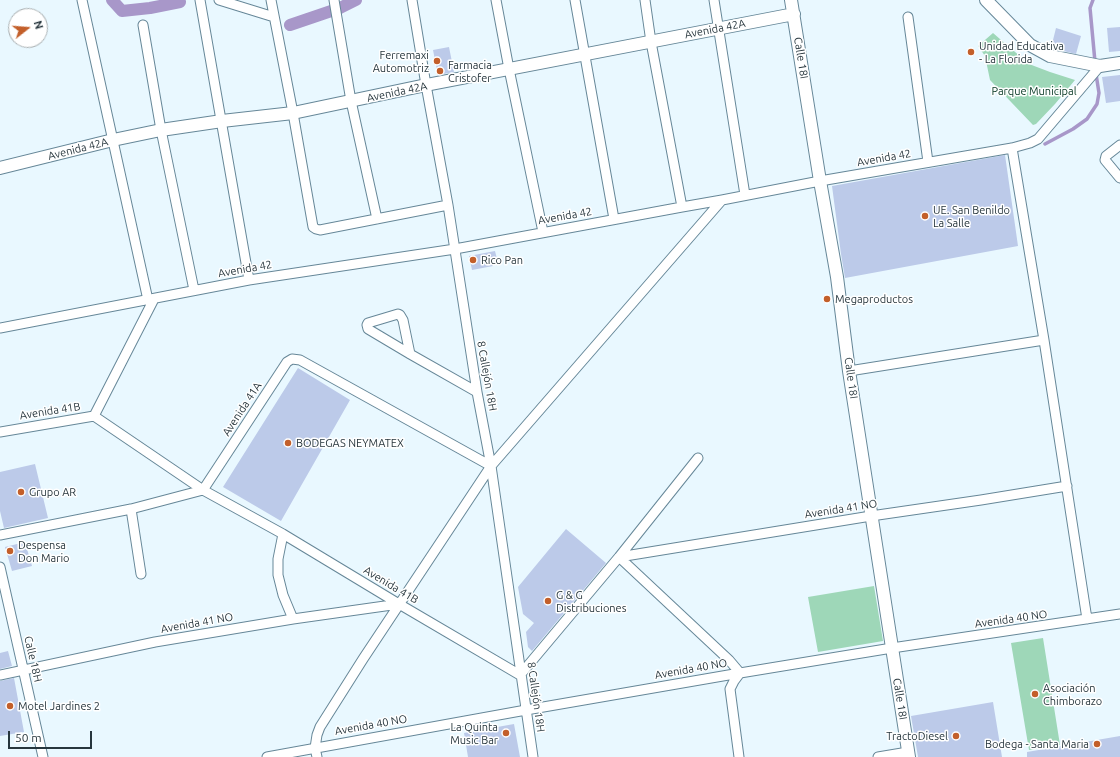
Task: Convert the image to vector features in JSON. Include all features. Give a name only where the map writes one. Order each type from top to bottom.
[{"type":"street","points":[[82,0],[113,140],[151,299],[94,416]]},
{"type":"street","points":[[200,0],[249,280]]},
{"type":"street","points":[[219,0],[274,17]]},
{"type":"street","points":[[271,0],[313,227],[320,230],[448,205]]},
{"type":"street","points":[[334,0],[351,101],[377,219]]},
{"type":"street","name":"8 Callejón 18H","points":[[412,0],[448,205],[477,392],[491,466],[532,757]]},
{"type":"street","points":[[496,0],[543,232]]},
{"type":"street","points":[[575,0],[614,219]]},
{"type":"street","points":[[645,0],[651,42],[682,207]]},
{"type":"street","points":[[714,0],[745,195]]},
{"type":"street","name":"Calle 18I","points":[[791,0],[837,277],[849,371],[908,755]]},
{"type":"street","points":[[986,0],[1030,45],[1050,56],[1100,66],[1120,63]]},
{"type":"street","name":"Avenida 42A","points":[[0,168],[113,140],[161,130],[293,113],[426,85],[794,14]]},
{"type":"street","points":[[908,16],[928,162]]},
{"type":"street","points":[[143,25],[161,130],[194,290]]},
{"type":"street","name":"Avenida 42","points":[[0,328],[249,280],[455,249],[820,181],[1012,148],[1038,139],[1100,66]]},
{"type":"street","points":[[1120,145],[1106,156],[1105,160],[1120,178]]},
{"type":"street","points":[[1012,148],[1044,340],[1087,619]]},
{"type":"street","points":[[316,752],[317,735],[320,727],[399,604],[491,466],[722,200]]},
{"type":"street","points":[[410,354],[404,320],[400,315],[398,314],[368,323],[368,329],[410,354],[477,392]]},
{"type":"street","points":[[849,371],[1044,340]]},
{"type":"street","name":"Avenida 41A","points":[[203,490],[287,362],[292,359],[300,360],[491,466]]},
{"type":"street","name":"Avenida 41B","points":[[0,432],[94,416],[203,490],[283,534],[520,675]]},
{"type":"street","points":[[520,675],[619,557],[698,458]]},
{"type":"street","name":"Avenida 41 NO","points":[[619,557],[1067,486]]},
{"type":"street","points":[[0,535],[131,509],[203,490]]},
{"type":"street","points":[[131,509],[141,574]]},
{"type":"street","points":[[283,534],[278,559],[278,575],[283,595],[293,619]]},
{"type":"street","points":[[619,557],[729,660],[740,673],[730,689],[739,757]]},
{"type":"street","name":"Calle 18H","points":[[0,567],[43,757]]},
{"type":"street","name":"Avenida 41 NO","points":[[0,675],[155,642],[293,619],[399,604]]},
{"type":"street","name":"Avenida 40 NO","points":[[267,757],[316,752],[526,710],[740,673],[892,648],[1120,614]]},
{"type":"street","points":[[878,757],[908,755]]},
{"type":"green space","name":"Parque Municipal","points":[[993,33],[1029,64],[1075,80],[1036,124],[1033,125],[990,80],[985,56],[978,46]]},
{"type":"green space","points":[[874,586],[883,641],[818,652],[808,597]]},
{"type":"green space","name":"Asociación Chimborazo","points":[[1043,638],[1060,745],[1029,750],[1011,643]]},
{"type":"building","points":[[1120,27],[1120,51],[1109,52],[1107,28]]},
{"type":"building","points":[[1056,28],[1081,36],[1076,54],[1051,48]]},
{"type":"building","points":[[449,47],[454,72],[438,75],[433,50]]},
{"type":"building","points":[[1120,75],[1120,101],[1106,103],[1102,77]]},
{"type":"building","name":"UE. San Benildo La Salle","points":[[1005,155],[1018,246],[845,278],[832,186]]},
{"type":"building","points":[[495,251],[497,259],[492,260],[493,266],[472,270],[469,256]]},
{"type":"building","name":"BODEGAS NEYMATEX","points":[[298,368],[350,400],[281,521],[223,487]]},
{"type":"building","name":"Grupo AR","points":[[35,464],[48,518],[4,528],[0,511],[0,472]]},
{"type":"building","name":"G & G Distribuciones","points":[[566,529],[606,563],[532,651],[528,647],[526,632],[534,623],[523,614],[518,587]]},
{"type":"building","points":[[25,542],[32,566],[12,571],[5,547]]},
{"type":"building","points":[[8,651],[12,666],[0,669],[0,653]]},
{"type":"building","name":"Motel Jardines 2","points":[[14,678],[24,732],[0,736],[0,681]]},
{"type":"building","name":"TractoDiesel","points":[[993,702],[1002,757],[918,757],[911,716]]},
{"type":"building","points":[[514,724],[520,757],[468,757],[464,733]]},
{"type":"building","name":"Bodega - Santa Maria","points":[[1120,736],[1120,757],[1027,757],[1027,752]]},
{"type":"waterway","points":[[112,0],[122,11],[150,8],[180,2]]},
{"type":"waterway","points":[[290,25],[340,8],[356,0]]},
{"type":"waterway","points":[[1093,0],[1090,8],[1095,62]]},
{"type":"waterway","points":[[1045,144],[1073,129],[1087,119],[1097,104],[1099,93],[1096,74]]},
{"type":"place","name":"Unidad Educativa - La Florida","points":[[971,52]]},
{"type":"place","name":"Ferremaxi Automotriz","points":[[437,61]]},
{"type":"place","name":"Farmacia Cristofer","points":[[440,71]]},
{"type":"place","name":"UE. San Benildo La Salle","points":[[925,216]]},
{"type":"place","name":"Rico Pan","points":[[473,260]]},
{"type":"place","name":"Megaproductos","points":[[827,299]]},
{"type":"place","name":"BODEGAS NEYMATEX","points":[[288,443]]},
{"type":"place","name":"Grupo AR","points":[[21,492]]},
{"type":"place","name":"Despensa Don Mario","points":[[10,551]]},
{"type":"place","name":"G & G Distribuciones","points":[[548,601]]},
{"type":"place","name":"Asociación Chimborazo","points":[[1035,694]]},
{"type":"place","name":"Motel Jardines 2","points":[[10,706]]},
{"type":"place","name":"La Quinta Music Bar","points":[[506,733]]},
{"type":"place","name":"TractoDiesel","points":[[956,736]]},
{"type":"place","name":"Bodega - Santa Maria","points":[[1097,744]]}]
